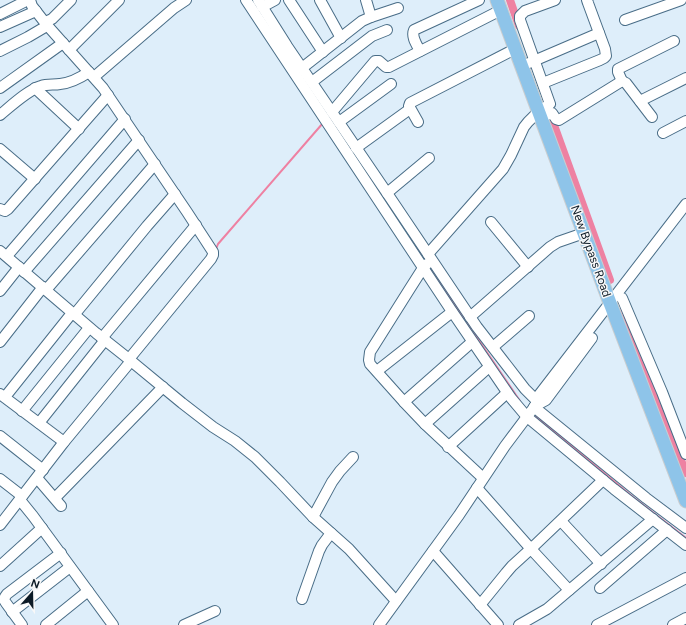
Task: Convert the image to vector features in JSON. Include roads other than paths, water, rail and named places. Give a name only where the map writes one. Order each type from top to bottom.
[{"type":"main road","name":"New Bypass Road","points":[[499,5],[516,48],[530,63],[584,233],[615,303],[686,501]]},
{"type":"street","points":[[0,14],[29,0],[45,23],[108,95],[196,225],[212,252],[213,257],[0,524]]},
{"type":"street","points":[[0,51],[45,27],[45,23],[52,19],[71,0]]},
{"type":"street","points":[[0,88],[66,46],[119,0]]},
{"type":"street","points":[[0,115],[34,88],[45,84],[61,84],[91,75],[186,0]]},
{"type":"street","points":[[246,0],[427,262],[525,389],[535,405],[640,493],[686,528]]},
{"type":"street","points":[[275,0],[260,4],[387,193],[427,262],[452,312],[507,393],[527,417],[603,480],[686,545]]},
{"type":"street","points":[[289,0],[323,52]]},
{"type":"street","points":[[320,0],[341,38]]},
{"type":"street","points":[[366,0],[371,17]]},
{"type":"street","points":[[420,51],[413,36],[414,30],[479,0]]},
{"type":"street","points":[[483,478],[425,424],[404,402],[370,364],[370,352],[427,262],[512,155],[524,127],[531,118],[545,111],[550,103],[543,83],[530,63],[520,16],[524,11],[555,0]]},
{"type":"street","points":[[543,83],[606,56],[587,0]]},
{"type":"street","points":[[625,20],[681,0]]},
{"type":"street","points":[[332,112],[375,61],[379,61],[386,67],[389,67],[420,51],[499,5]]},
{"type":"street","points":[[302,68],[362,21],[398,8]]},
{"type":"street","points":[[0,27],[36,11]]},
{"type":"street","points":[[312,82],[372,36],[387,30]]},
{"type":"street","points":[[530,63],[599,33]]},
{"type":"street","points":[[652,117],[626,83],[622,81],[618,69],[674,41]]},
{"type":"street","points":[[418,122],[410,109],[410,103],[516,48]]},
{"type":"street","points":[[640,101],[686,78]]},
{"type":"street","points":[[545,111],[553,114],[556,119],[559,120],[622,81]]},
{"type":"street","points":[[338,122],[391,84]]},
{"type":"street","points":[[34,88],[79,129]]},
{"type":"street","points":[[0,209],[5,211],[8,209],[108,95]]},
{"type":"street","points":[[356,148],[410,109]]},
{"type":"street","points":[[125,119],[3,254],[89,328],[213,427],[235,441],[255,457],[313,518],[349,549],[396,601]]},
{"type":"street","points":[[663,133],[686,121]]},
{"type":"street","points":[[0,291],[22,269],[139,140]]},
{"type":"street","points":[[0,148],[35,179]]},
{"type":"street","points":[[387,193],[430,158]]},
{"type":"street","points":[[0,342],[155,164]]},
{"type":"street","points":[[64,442],[2,395],[175,194]]},
{"type":"street","points":[[615,303],[686,204]]},
{"type":"street","points":[[379,625],[527,417],[535,405],[539,395],[559,368],[615,303],[686,216]]},
{"type":"street","points":[[491,222],[528,267]]},
{"type":"street","points":[[39,423],[103,339],[196,225]]},
{"type":"street","points":[[470,317],[550,247],[558,242],[584,233]]},
{"type":"street","points":[[615,303],[682,432],[686,454]]},
{"type":"street","points":[[377,371],[452,312]]},
{"type":"street","points":[[493,347],[529,316]]},
{"type":"street","points":[[22,410],[89,328]]},
{"type":"street","points":[[404,402],[472,342]]},
{"type":"street","points":[[425,424],[489,367]]},
{"type":"street","points":[[54,498],[163,387]]},
{"type":"street","points":[[448,446],[507,393]]},
{"type":"street","points":[[0,436],[40,474],[54,498],[62,506]]},
{"type":"street","points":[[313,518],[332,482],[353,457]]},
{"type":"street","points":[[0,479],[21,498],[113,625]]},
{"type":"street","points":[[480,605],[506,573],[603,480]]},
{"type":"street","points":[[477,488],[569,590]]},
{"type":"street","points":[[519,625],[547,609],[653,519]]},
{"type":"street","points":[[561,521],[601,564]]},
{"type":"street","points":[[0,566],[42,528]]},
{"type":"street","points":[[600,588],[667,530]]},
{"type":"street","points":[[302,599],[322,545],[331,533]]},
{"type":"street","points":[[433,551],[498,625]]},
{"type":"street","points":[[22,625],[6,607],[4,598],[7,594],[61,554]]},
{"type":"street","points":[[6,607],[70,567]]},
{"type":"street","points":[[596,625],[686,578]]},
{"type":"street","points":[[46,625],[88,592]]},
{"type":"street","points":[[184,625],[214,611]]},
{"type":"street","points":[[673,625],[686,618]]},
{"type":"waterway","points":[[510,0],[519,26]]},
{"type":"waterway","points":[[550,114],[610,280]]},
{"type":"waterway","points":[[216,249],[218,244],[323,123]]},
{"type":"waterway","points":[[339,131],[344,139]]},
{"type":"waterway","points":[[409,237],[426,262]]},
{"type":"waterway","points":[[429,267],[520,401]]},
{"type":"waterway","points":[[623,312],[686,473]]},
{"type":"waterway","points":[[534,415],[633,497],[686,538]]}]
